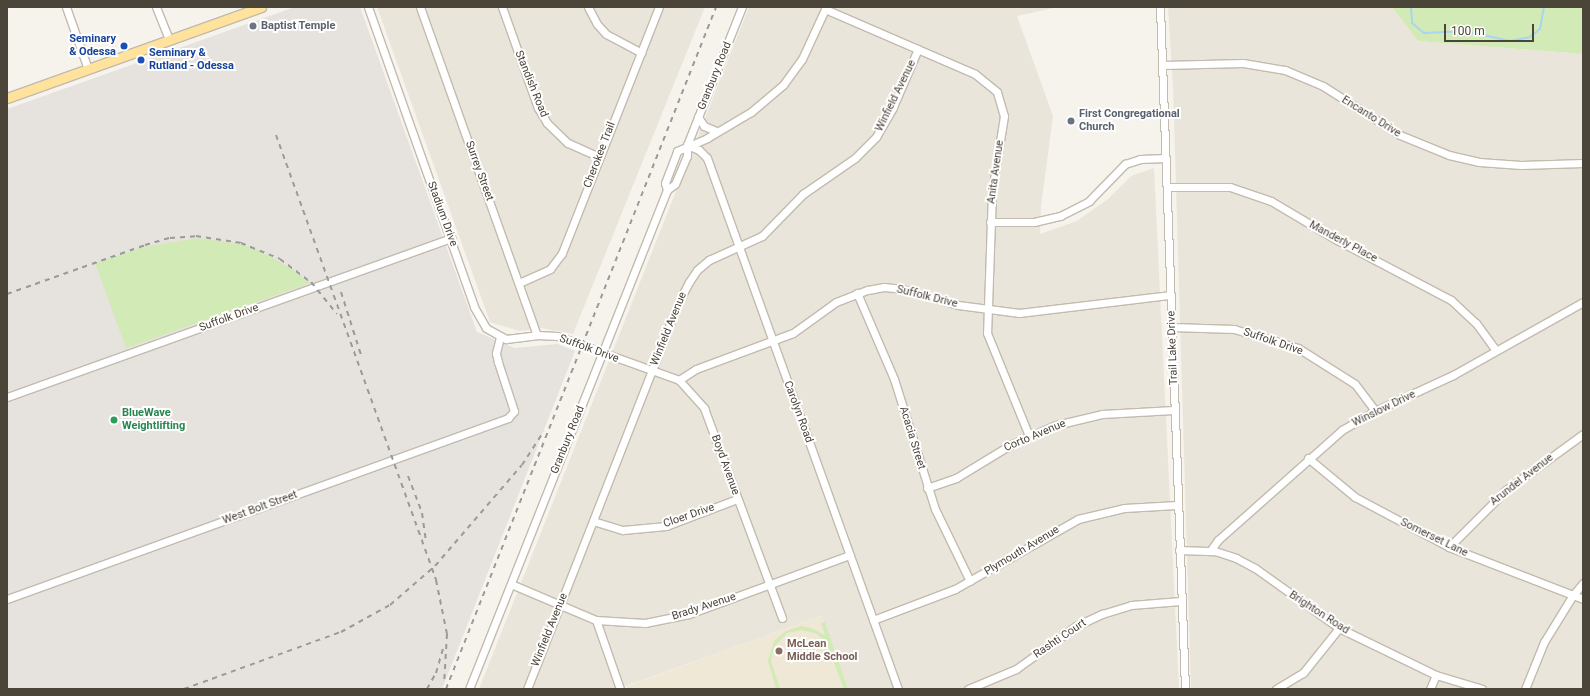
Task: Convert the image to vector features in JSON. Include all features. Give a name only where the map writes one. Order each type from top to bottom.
[{"type":"main road","points":[[7,98],[169,40],[246,10],[261,7]]},
{"type":"street","points":[[66,7],[88,69]]},
{"type":"street","points":[[156,7],[169,40]]},
{"type":"street","name":"Stadium Drive","points":[[368,7],[480,319],[486,328],[500,337]]},
{"type":"street","name":"Surrey Street","points":[[420,7],[537,335]]},
{"type":"street","name":"Standish Road","points":[[502,7],[538,108],[547,123],[568,143],[599,158]]},
{"type":"street","points":[[588,7],[596,24],[606,34],[641,53]]},
{"type":"street","name":"Cherokee Trail","points":[[519,282],[550,269],[558,259],[571,233],[659,7]]},
{"type":"street","name":"Granbury Road","points":[[469,689],[667,190],[675,184],[687,156],[687,145],[742,7]]},
{"type":"street","name":"Trail Lake Drive","points":[[1160,7],[1177,506],[1185,689]]},
{"type":"street","points":[[687,145],[707,138],[716,131],[751,112],[783,85],[802,59],[826,8]]},
{"type":"street","name":"Anita Avenue","points":[[826,8],[975,74],[997,92],[1004,116],[992,192],[987,334],[1029,436]]},
{"type":"street","name":"Winfield Avenue","points":[[527,689],[679,301],[697,270],[709,260],[762,236],[803,194],[855,158],[876,137],[893,107],[918,50]]},
{"type":"street","name":"Encanto Drive","points":[[1163,64],[1242,63],[1284,70],[1323,86],[1400,135],[1449,155],[1479,162],[1521,165],[1583,163]]},
{"type":"street","points":[[698,117],[704,126],[716,131]]},
{"type":"street","name":"Granbury Road","points":[[667,190],[665,183],[677,152],[687,145]]},
{"type":"street","name":"Carolyn Road","points":[[687,145],[699,150],[707,158],[898,689]]},
{"type":"street","points":[[990,222],[1042,221],[1060,216],[1089,201],[1125,164],[1140,158],[1166,158]]},
{"type":"street","name":"Manderly Place","points":[[1167,187],[1230,187],[1271,201],[1337,240],[1451,300],[1476,323],[1495,349]]},
{"type":"street","name":"Suffolk Drive","points":[[7,397],[451,238]]},
{"type":"street","name":"Suffolk Drive","points":[[679,380],[696,369],[793,333],[836,302],[857,294],[884,287],[902,289],[958,305],[987,310],[1042,312],[1105,301],[1171,295]]},
{"type":"street","name":"Acacia Street","points":[[857,294],[894,379],[928,488],[944,529],[970,581]]},
{"type":"street","name":"Winslow Drive","points":[[1210,551],[1218,540],[1308,458],[1342,430],[1375,411],[1434,384],[1495,349],[1583,302]]},
{"type":"street","name":"Suffolk Drive","points":[[1172,326],[1234,329],[1298,348],[1355,384],[1375,411]]},
{"type":"street","name":"Suffolk Drive","points":[[500,337],[537,335],[558,336],[652,372]]},
{"type":"street","name":"West Bolt Street","points":[[7,599],[513,414],[513,407],[497,358],[500,337]]},
{"type":"street","points":[[652,372],[679,380]]},
{"type":"street","name":"Boyd Avenue","points":[[679,380],[704,408],[782,618]]},
{"type":"street","name":"Corto Avenue","points":[[928,488],[956,478],[1029,436],[1071,421],[1102,414],[1174,410]]},
{"type":"street","name":"Arundel Avenue","points":[[1449,547],[1506,490],[1583,434]]},
{"type":"street","name":"Somerset Lane","points":[[1308,458],[1355,497],[1449,547],[1583,599]]},
{"type":"street","name":"Cloer Drive","points":[[593,521],[623,530],[666,526],[737,499]]},
{"type":"street","name":"Plymouth Avenue","points":[[873,620],[921,604],[970,581],[1053,531],[1078,519],[1124,508],[1177,506]]},
{"type":"street","name":"Brighton Road","points":[[1179,550],[1210,551],[1228,555],[1254,568],[1339,628],[1436,675],[1482,689]]},
{"type":"street","name":"Brady Avenue","points":[[511,584],[596,620],[632,623],[659,621],[689,614],[849,555]]},
{"type":"street","points":[[1525,689],[1544,642],[1573,595],[1583,583]]},
{"type":"street","name":"Rashti Court","points":[[968,689],[1016,668],[1076,626],[1102,614],[1131,605],[1181,601]]},
{"type":"street","points":[[596,620],[620,689]]},
{"type":"street","points":[[1276,689],[1303,673],[1339,628]]},
{"type":"street","points":[[1430,689],[1436,675]]},
{"type":"shaded area","points":[[295,7],[360,7],[477,332],[515,348],[557,344],[575,351],[442,689],[7,689],[7,109]]},
{"type":"shaded area","points":[[377,7],[705,7],[573,334],[542,328],[519,331],[490,322]]},
{"type":"shaded area","points":[[749,7],[1058,7],[1017,16],[1053,116],[1041,206],[1040,234],[1077,221],[1108,199],[1131,176],[1154,168],[1179,689],[848,689],[821,616],[617,689],[479,689]]},
{"type":"shaded area","points":[[1168,7],[1392,7],[1418,41],[1583,54],[1583,689],[1191,689],[1173,86]]},
{"type":"shaded area","name":"McLean Middle School","points":[[821,616],[848,689],[628,689],[627,686]]},
{"type":"green space","points":[[1392,7],[1583,7],[1583,54],[1418,41]]},
{"type":"green space","points":[[197,238],[240,244],[256,249],[294,270],[310,283],[126,348],[95,263],[144,247]]},
{"type":"green space","points":[[825,622],[848,689],[844,689],[826,641],[815,633],[801,630],[787,633],[774,647],[771,661],[780,689],[776,689],[768,661],[774,641],[786,631],[801,626],[811,628],[825,635],[821,623]]},
{"type":"waterway","points":[[1411,7],[1412,23],[1424,33],[1465,31],[1510,41],[1530,37],[1540,29],[1544,7]]},
{"type":"railway","points":[[446,689],[716,7]]},
{"type":"railway","points":[[276,135],[436,580],[447,634],[444,684]]},
{"type":"railway","points":[[7,294],[145,245],[170,238],[196,236],[241,243],[280,259],[311,282],[337,314]]},
{"type":"railway","points":[[341,292],[361,355]]},
{"type":"railway","points":[[184,689],[341,632],[390,605],[435,566],[522,465],[544,431]]},
{"type":"railway","points":[[408,476],[422,513],[426,540]]},
{"type":"railway","points":[[427,689],[436,673],[443,648]]},
{"type":"place","name":"Baptist Temple","points":[[253,26]]},
{"type":"place","name":"Seminary & Odessa","points":[[124,46]]},
{"type":"place","name":"Seminary & Rutland - Odessa","points":[[141,60]]},
{"type":"place","name":"First Congregational Church","points":[[1071,121]]},
{"type":"place","name":"BlueWave Weightlifting","points":[[114,420]]},
{"type":"place","name":"McLean Middle School","points":[[779,651]]}]
